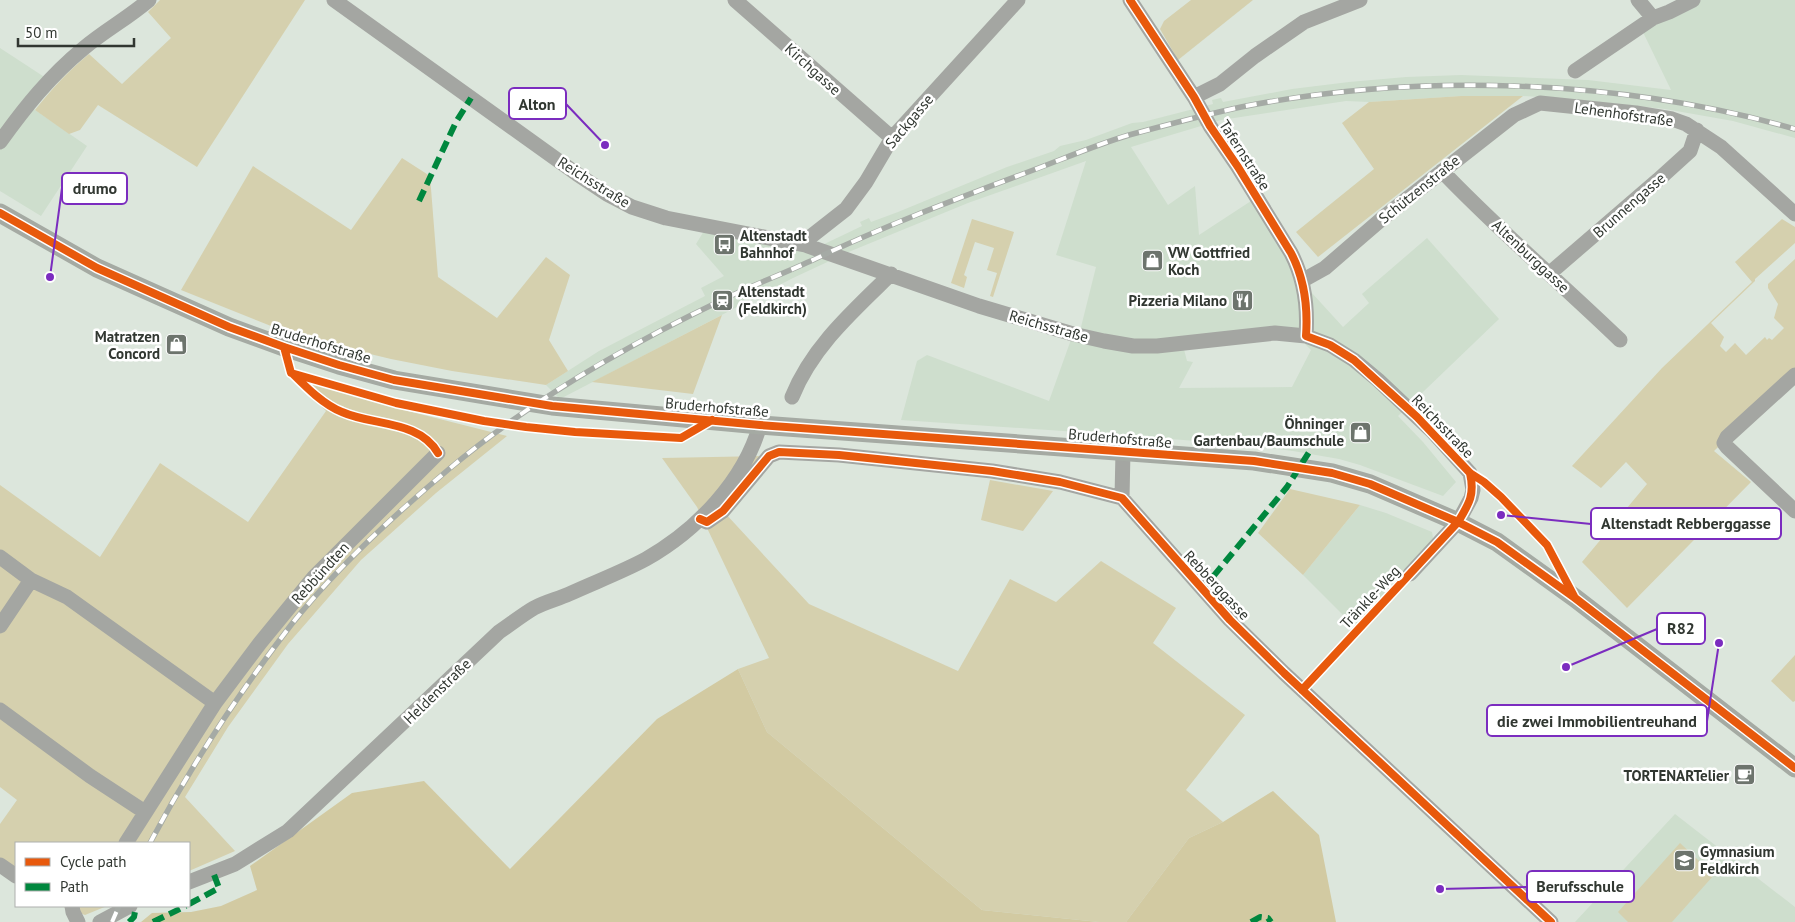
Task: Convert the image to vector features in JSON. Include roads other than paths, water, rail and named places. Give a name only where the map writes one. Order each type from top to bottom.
[{"type":"main road","name":"Bruderhofstraße","points":[[0,212],[97,268],[229,327],[284,348],[394,380],[552,406],[760,424],[1254,461],[1332,473],[1370,484],[1458,522]]},
{"type":"main road","points":[[1458,522],[1509,550],[1575,598],[1795,768]]},
{"type":"street","points":[[0,142],[54,74],[86,46],[149,0]]},
{"type":"street","name":"Reichsstraße","points":[[334,0],[607,194],[632,207],[666,218],[806,244],[980,306],[1073,334],[1133,346],[1157,346],[1275,333],[1306,336],[1337,349],[1378,380],[1432,431],[1470,473],[1473,490],[1471,498],[1458,522]]},
{"type":"street","name":"Kirchgasse","points":[[735,0],[892,138]]},
{"type":"street","name":"Sackgasse","points":[[806,244],[810,238],[846,209],[866,182],[892,138],[1018,0]]},
{"type":"street","name":"Tafernstraße","points":[[1130,0],[1194,97],[1210,126],[1238,167],[1291,253],[1301,279],[1307,324],[1306,336]]},
{"type":"street","points":[[1194,97],[1220,84],[1255,56],[1304,22],[1360,0]]},
{"type":"street","points":[[1638,0],[1653,18]]},
{"type":"street","points":[[1575,71],[1653,18],[1694,0]]},
{"type":"street","name":"Schützenstraße","points":[[1301,279],[1307,278],[1325,268],[1384,217],[1514,115],[1540,103]]},
{"type":"street","name":"Lehenhofstraße","points":[[1540,103],[1672,118],[1697,130],[1721,147],[1795,214]]},
{"type":"street","name":"Brunnengasse","points":[[1550,273],[1690,151],[1697,130]]},
{"type":"street","name":"Altenburggasse","points":[[1442,171],[1465,195],[1620,340]]},
{"type":"street","points":[[792,398],[800,378],[817,351],[846,317],[891,274]]},
{"type":"street","points":[[1795,375],[1727,437],[1724,442],[1727,448],[1795,511]]},
{"type":"street","name":"Heldenstraße","points":[[190,882],[235,864],[288,831],[499,632],[535,608],[646,558],[700,519],[721,496],[736,475],[755,443],[760,424]]},
{"type":"street","points":[[1122,498],[1123,451]]},
{"type":"street","name":"Heldenstraße","points":[[700,519],[706,522],[724,511],[769,456],[779,452],[839,455],[992,471],[1060,482],[1122,498]]},
{"type":"street","name":"Rebbündten","points":[[127,842],[214,703],[260,643],[314,577],[438,453]]},
{"type":"street","name":"Rebberggasse","points":[[1122,498],[1224,614],[1284,673],[1552,922]]},
{"type":"street","name":"Tränkle-Weg","points":[[1410,574],[1458,522]]},
{"type":"street","points":[[0,557],[31,580],[67,597],[214,703]]},
{"type":"street","points":[[0,626],[31,580]]},
{"type":"street","points":[[0,710],[90,776],[145,812]]},
{"type":"street","points":[[0,865],[15,875]]},
{"type":"street","points":[[100,922],[128,907]]},
{"type":"railway","points":[[151,842],[181,787],[216,731],[252,677],[291,625],[327,583],[366,543],[449,469],[544,398],[612,357],[730,296],[866,236],[1115,139],[1227,110],[1309,96],[1378,89],[1448,85],[1519,86],[1590,91],[1660,100],[1728,112],[1795,129]]},
{"type":"railway","points":[[112,922],[119,907]]},
{"type":"place","name":"Alton","points":[[605,145]]},
{"type":"place","name":"Altenstadt Bahnhof","points":[[724,244]]},
{"type":"place","name":"VW Gottfried Koch","points":[[1152,261]]},
{"type":"place","name":"drumo","points":[[50,277]]},
{"type":"place","name":"Altenstadt (Feldkirch)","points":[[722,300]]},
{"type":"place","name":"Pizzeria Milano","points":[[1243,300]]},
{"type":"place","name":"Matratzen Concord","points":[[176,345]]},
{"type":"place","name":"Öhninger Gartenbau/Baumschule","points":[[1360,432]]},
{"type":"place","name":"Altenstadt Rebberggasse","points":[[1501,515]]},
{"type":"place","name":"die zwei Immobilientreuhand","points":[[1719,643]]},
{"type":"place","name":"R82","points":[[1566,667]]},
{"type":"place","name":"TORTENARTelier","points":[[1745,775]]},
{"type":"place","name":"Gymnasium Feldkirch","points":[[1684,860]]},
{"type":"place","name":"Berufsschule","points":[[1440,889]]}]
